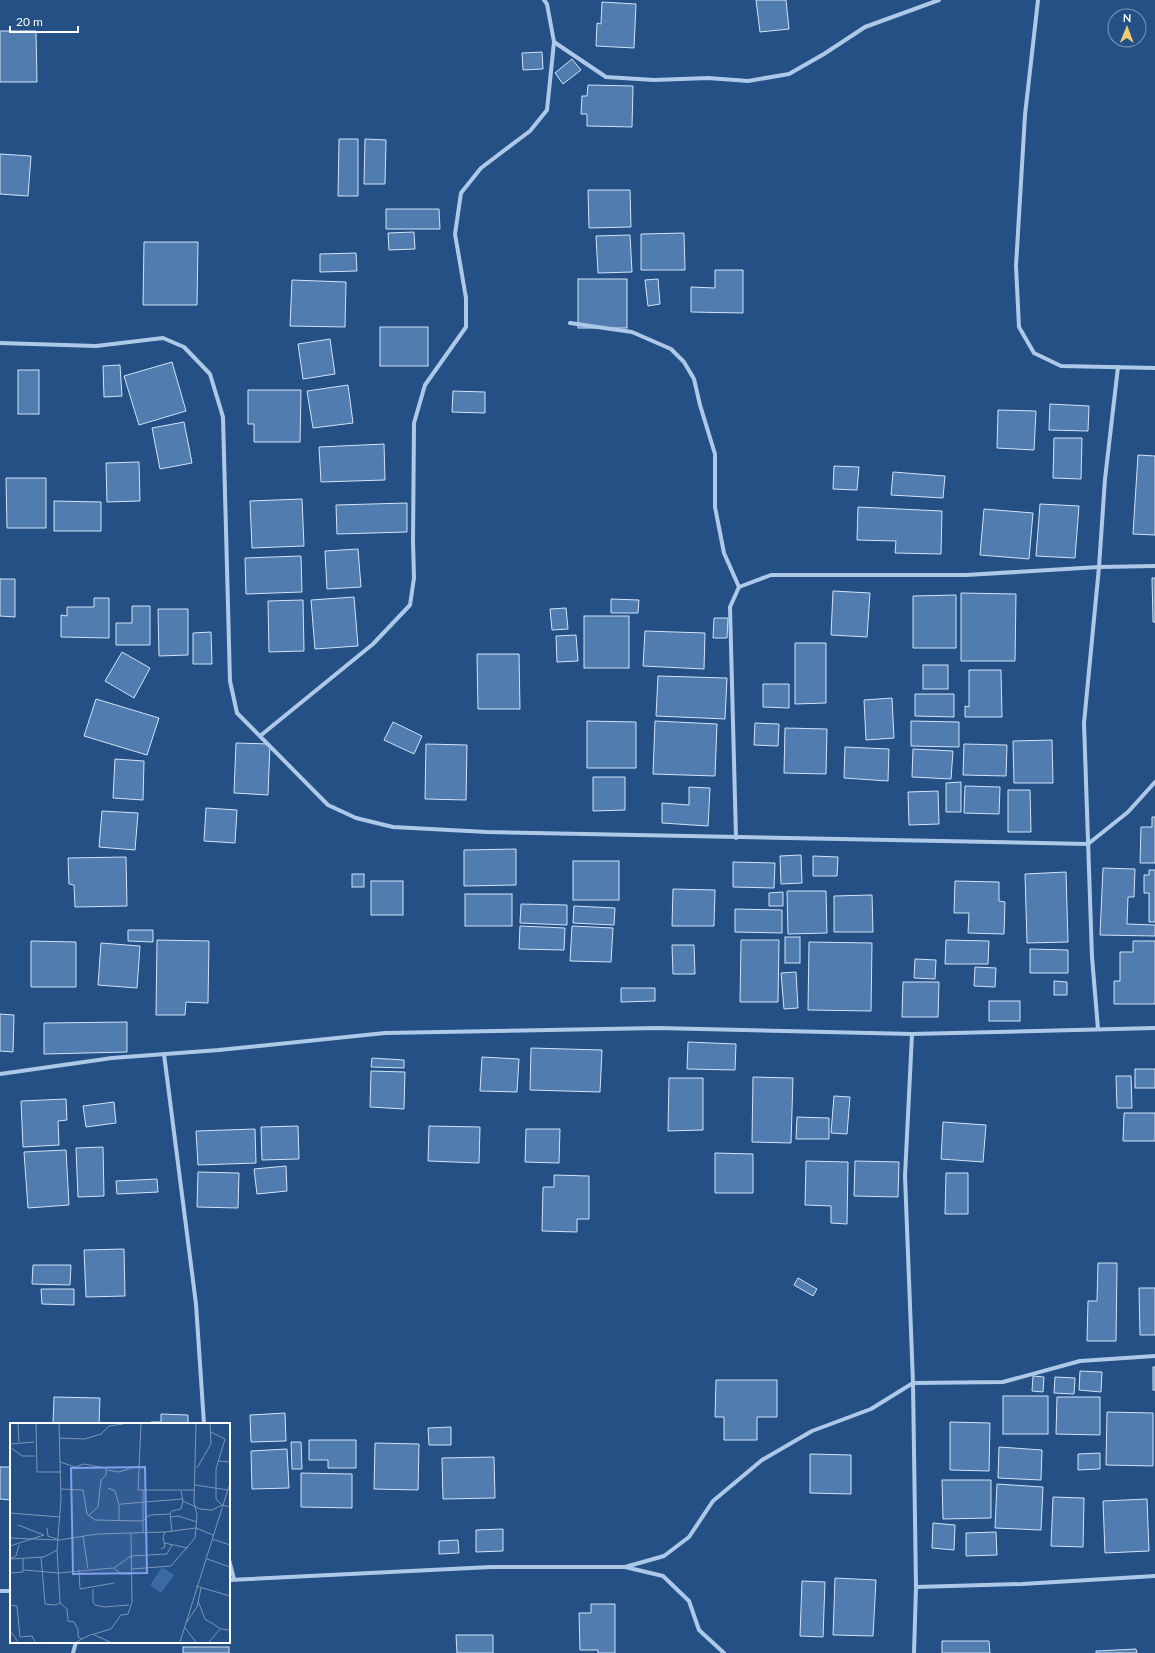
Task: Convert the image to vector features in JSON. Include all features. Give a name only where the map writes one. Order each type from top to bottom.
[{"type":"street","points":[[260,736],[373,644],[410,605],[414,578],[414,423],[425,385],[466,327],[466,298],[455,234],[461,193],[481,168],[530,131],[547,110],[554,42],[547,4],[544,0]]},
{"type":"street","points":[[554,42],[606,76],[654,80],[708,78],[748,81],[789,74],[824,54],[865,27],[939,0]]},
{"type":"street","points":[[1038,0],[1025,115],[1016,266],[1019,327],[1034,352],[1061,366],[1155,368]]},
{"type":"street","points":[[570,323],[632,332],[671,349],[684,362],[694,380],[715,454],[715,507],[724,553],[739,587]]},
{"type":"street","points":[[0,343],[96,346],[163,338],[184,347],[210,374],[223,417],[230,681],[237,713],[328,805],[356,818],[393,827],[487,832],[1088,844],[1128,812],[1155,782]]},
{"type":"street","points":[[1098,1029],[1092,957],[1084,723],[1099,567],[1105,479],[1118,367]]},
{"type":"street","points":[[736,838],[730,607],[739,587],[771,575],[966,575],[1099,567],[1155,566]]},
{"type":"street","points":[[0,1074],[112,1058],[385,1033],[658,1028],[912,1034],[1155,1028]]},
{"type":"street","points":[[912,1034],[905,1176],[913,1383],[916,1586],[914,1653]]},
{"type":"street","points":[[164,1054],[196,1304],[204,1423]]},
{"type":"street","points":[[625,1567],[664,1556],[689,1537],[713,1501],[762,1460],[812,1431],[871,1409],[913,1383],[1003,1382],[1080,1361],[1155,1356]]},
{"type":"street","points":[[230,1564],[234,1579]]},
{"type":"street","points":[[230,1580],[491,1567],[625,1567],[662,1576],[689,1601],[699,1630],[724,1653]]},
{"type":"street","points":[[916,1586],[1022,1584],[1155,1576]]},
{"type":"street","points":[[73,1653],[76,1643]]},
{"type":"building","points":[[756,0],[786,0],[789,29],[760,32]]},
{"type":"building","points":[[602,2],[636,4],[634,48],[596,46],[597,23],[601,24]]},
{"type":"building","points":[[0,31],[36,31],[37,82],[0,82]]},
{"type":"building","points":[[542,52],[543,69],[523,70],[522,53]]},
{"type":"building","points":[[572,59],[581,70],[563,84],[555,73]]},
{"type":"building","points":[[588,85],[633,86],[632,127],[587,126],[587,114],[581,114],[582,96],[587,96]]},
{"type":"building","points":[[339,139],[358,139],[358,196],[338,196]]},
{"type":"building","points":[[365,139],[386,140],[385,184],[364,184]]},
{"type":"building","points":[[0,154],[31,156],[28,196],[0,194]]},
{"type":"building","points":[[588,190],[630,190],[631,227],[589,228]]},
{"type":"building","points":[[386,209],[439,209],[440,229],[386,229]]},
{"type":"building","points":[[414,232],[415,249],[389,250],[388,233]]},
{"type":"building","points":[[684,233],[685,270],[641,270],[641,234]]},
{"type":"building","points":[[630,235],[632,272],[598,273],[596,236]]},
{"type":"building","points":[[144,242],[198,242],[197,305],[143,305]]},
{"type":"building","points":[[356,253],[357,271],[320,272],[320,254]]},
{"type":"building","points":[[715,270],[743,270],[743,313],[691,312],[691,287],[715,288]]},
{"type":"building","points":[[578,279],[627,279],[627,328],[578,328]]},
{"type":"building","points":[[658,279],[660,304],[648,306],[645,280]]},
{"type":"building","points":[[292,280],[346,282],[345,327],[290,326]]},
{"type":"building","points":[[380,327],[428,327],[428,366],[380,366]]},
{"type":"building","points":[[330,339],[335,374],[303,379],[298,344]]},
{"type":"building","points":[[172,362],[186,411],[139,425],[124,376]]},
{"type":"building","points":[[120,365],[122,396],[104,397],[103,366]]},
{"type":"building","points":[[18,370],[39,370],[39,414],[18,414]]},
{"type":"building","points":[[348,385],[353,423],[313,428],[307,391]]},
{"type":"building","points":[[248,390],[301,390],[300,442],[254,442],[254,424],[248,424]]},
{"type":"building","points":[[453,391],[485,392],[485,413],[452,412]]},
{"type":"building","points":[[1050,404],[1089,406],[1088,431],[1049,430]]},
{"type":"building","points":[[998,410],[1036,411],[1034,450],[997,448]]},
{"type":"building","points":[[184,422],[192,463],[160,469],[152,428]]},
{"type":"building","points":[[1054,438],[1082,438],[1081,479],[1053,478]]},
{"type":"building","points":[[384,444],[385,480],[321,482],[319,447]]},
{"type":"building","points":[[1138,455],[1155,456],[1155,535],[1133,534]]},
{"type":"building","points":[[139,462],[140,501],[107,502],[106,463]]},
{"type":"building","points":[[834,466],[859,467],[857,490],[833,489]]},
{"type":"building","points":[[893,472],[945,476],[943,498],[891,495]]},
{"type":"building","points":[[6,478],[46,478],[46,528],[7,528]]},
{"type":"building","points":[[302,499],[304,546],[252,548],[250,501]]},
{"type":"building","points":[[54,501],[101,502],[101,531],[54,531]]},
{"type":"building","points":[[407,503],[407,532],[337,534],[336,505]]},
{"type":"building","points":[[1040,504],[1079,506],[1075,558],[1036,556]]},
{"type":"building","points":[[858,507],[942,511],[941,554],[895,553],[896,541],[857,540]]},
{"type":"building","points":[[984,509],[1033,513],[1029,559],[980,555]]},
{"type":"building","points":[[358,549],[361,587],[327,589],[325,551]]},
{"type":"building","points":[[301,556],[302,592],[246,594],[245,558]]},
{"type":"building","points":[[1152,578],[1155,578],[1155,622],[1153,622]]},
{"type":"building","points":[[0,579],[15,579],[15,617],[0,616]]},
{"type":"building","points":[[833,591],[870,593],[867,637],[831,635]]},
{"type":"building","points":[[961,593],[1016,594],[1015,661],[961,661]]},
{"type":"building","points":[[956,595],[956,648],[913,648],[913,596]]},
{"type":"building","points":[[354,597],[358,646],[315,649],[311,600]]},
{"type":"building","points":[[94,598],[109,598],[109,638],[61,637],[61,615],[67,616],[67,607],[94,607]]},
{"type":"building","points":[[611,599],[639,600],[638,613],[611,613]]},
{"type":"building","points":[[303,600],[304,651],[269,652],[268,601]]},
{"type":"building","points":[[132,606],[150,606],[150,645],[116,645],[116,623],[132,623]]},
{"type":"building","points":[[566,608],[568,629],[552,630],[550,609]]},
{"type":"building","points":[[158,609],[188,609],[188,655],[159,656]]},
{"type":"building","points":[[584,616],[629,616],[629,668],[584,668]]},
{"type":"building","points":[[714,618],[728,618],[727,638],[713,638]]},
{"type":"building","points":[[645,631],[705,633],[704,669],[643,666]]},
{"type":"building","points":[[211,632],[212,664],[193,664],[193,633]]},
{"type":"building","points":[[576,635],[578,661],[557,662],[556,636]]},
{"type":"building","points":[[795,643],[826,643],[826,703],[795,704]]},
{"type":"building","points":[[122,652],[150,668],[134,698],[105,681]]},
{"type":"building","points":[[477,654],[519,654],[520,709],[478,709]]},
{"type":"building","points":[[923,665],[948,665],[948,689],[923,689]]},
{"type":"building","points":[[969,670],[1001,670],[1002,717],[965,717],[965,706],[969,707]]},
{"type":"building","points":[[658,676],[727,678],[725,719],[656,716]]},
{"type":"building","points":[[763,684],[789,684],[789,708],[763,707]]},
{"type":"building","points":[[915,694],[954,694],[954,717],[915,716]]},
{"type":"building","points":[[892,698],[894,738],[866,740],[864,700]]},
{"type":"building","points":[[96,699],[159,718],[147,755],[84,736]]},
{"type":"building","points":[[587,721],[636,722],[636,768],[587,768]]},
{"type":"building","points":[[655,721],[717,724],[715,776],[653,774]]},
{"type":"building","points":[[911,721],[959,722],[959,747],[911,746]]},
{"type":"building","points":[[393,722],[422,736],[414,754],[384,740]]},
{"type":"building","points":[[755,723],[779,724],[778,746],[754,745]]},
{"type":"building","points":[[785,728],[827,729],[826,774],[784,773]]},
{"type":"building","points":[[1052,740],[1053,783],[1014,783],[1013,741]]},
{"type":"building","points":[[236,743],[270,744],[268,795],[234,793]]},
{"type":"building","points":[[426,744],[467,745],[466,800],[425,799]]},
{"type":"building","points":[[964,744],[1007,745],[1006,776],[963,775]]},
{"type":"building","points":[[845,747],[889,749],[888,781],[844,778]]},
{"type":"building","points":[[913,749],[953,751],[951,779],[912,777]]},
{"type":"building","points":[[115,759],[144,761],[143,800],[113,798]]},
{"type":"building","points":[[593,777],[625,777],[625,810],[593,811]]},
{"type":"building","points":[[961,782],[961,812],[946,812],[946,783]]},
{"type":"building","points":[[965,786],[1000,787],[999,814],[964,813]]},
{"type":"building","points":[[689,787],[710,788],[708,826],[662,823],[662,803],[689,805]]},
{"type":"building","points":[[1008,790],[1030,790],[1031,832],[1008,832]]},
{"type":"building","points":[[938,791],[939,824],[909,825],[908,792]]},
{"type":"building","points":[[206,808],[237,810],[235,843],[204,841]]},
{"type":"building","points":[[102,811],[138,813],[135,850],[99,847]]},
{"type":"building","points":[[1152,817],[1155,817],[1155,863],[1140,863],[1141,827],[1152,827]]},
{"type":"building","points":[[516,849],[516,885],[464,886],[464,850]]},
{"type":"building","points":[[801,855],[802,883],[781,884],[780,856]]},
{"type":"building","points":[[813,856],[838,857],[837,876],[813,876]]},
{"type":"building","points":[[126,857],[127,906],[75,907],[74,885],[69,884],[68,858]]},
{"type":"building","points":[[573,861],[619,861],[619,900],[573,900]]},
{"type":"building","points":[[733,862],[775,863],[774,888],[733,887]]},
{"type":"building","points":[[1103,868],[1135,869],[1134,897],[1128,897],[1127,924],[1155,925],[1155,936],[1100,935]]},
{"type":"building","points":[[1149,870],[1155,870],[1155,922],[1149,922],[1149,893],[1144,893],[1144,875],[1149,875]]},
{"type":"building","points":[[1066,872],[1068,942],[1027,943],[1025,874]]},
{"type":"building","points":[[352,874],[364,874],[364,887],[352,887]]},
{"type":"building","points":[[371,881],[403,881],[403,915],[371,915]]},
{"type":"building","points":[[955,881],[999,882],[999,901],[1005,902],[1004,934],[968,933],[969,913],[954,913]]},
{"type":"building","points":[[673,889],[715,890],[714,926],[672,926]]},
{"type":"building","points":[[787,891],[826,891],[827,933],[788,934]]},
{"type":"building","points":[[783,892],[783,906],[769,906],[769,893]]},
{"type":"building","points":[[465,894],[512,894],[512,926],[465,926]]},
{"type":"building","points":[[872,895],[873,932],[834,932],[834,896]]},
{"type":"building","points":[[521,904],[567,905],[567,925],[520,923]]},
{"type":"building","points":[[574,906],[615,908],[614,925],[573,923]]},
{"type":"building","points":[[735,909],[782,910],[782,933],[735,932]]},
{"type":"building","points":[[520,926],[565,928],[564,950],[519,949]]},
{"type":"building","points":[[572,926],[613,928],[611,962],[570,961]]},
{"type":"building","points":[[128,930],[153,930],[153,942],[128,941]]},
{"type":"building","points":[[785,937],[800,937],[800,963],[785,963]]},
{"type":"building","points":[[157,940],[209,941],[208,1003],[186,1002],[185,1015],[156,1015]]},
{"type":"building","points":[[741,940],[779,940],[778,1002],[740,1002]]},
{"type":"building","points":[[946,940],[989,941],[988,964],[945,964]]},
{"type":"building","points":[[31,941],[76,942],[76,987],[31,987]]},
{"type":"building","points":[[1133,941],[1155,941],[1155,1004],[1114,1004],[1114,981],[1120,981],[1120,952],[1133,952]]},
{"type":"building","points":[[809,942],[872,943],[871,1011],[808,1010]]},
{"type":"building","points":[[101,943],[140,946],[137,988],[98,985]]},
{"type":"building","points":[[672,945],[694,945],[695,974],[673,974]]},
{"type":"building","points":[[1030,949],[1068,950],[1068,973],[1030,973]]},
{"type":"building","points":[[915,959],[936,960],[935,979],[914,978]]},
{"type":"building","points":[[975,967],[996,968],[995,987],[974,986]]},
{"type":"building","points":[[796,972],[798,1008],[784,1009],[781,973]]},
{"type":"building","points":[[1054,981],[1067,982],[1067,995],[1054,995]]},
{"type":"building","points":[[903,982],[939,982],[938,1017],[902,1017]]},
{"type":"building","points":[[621,988],[655,988],[655,1001],[621,1002]]},
{"type":"building","points":[[989,1001],[1020,1001],[1020,1021],[989,1021]]},
{"type":"building","points":[[0,1014],[14,1015],[13,1052],[0,1051]]},
{"type":"building","points":[[127,1022],[127,1052],[44,1054],[44,1023]]},
{"type":"building","points":[[688,1042],[736,1044],[735,1070],[687,1069]]},
{"type":"building","points":[[531,1048],[602,1050],[600,1092],[530,1090]]},
{"type":"building","points":[[482,1057],[519,1059],[517,1092],[480,1091]]},
{"type":"building","points":[[372,1058],[404,1060],[404,1068],[371,1067]]},
{"type":"building","points":[[1135,1069],[1155,1069],[1155,1088],[1135,1088]]},
{"type":"building","points":[[371,1071],[405,1072],[404,1109],[370,1107]]},
{"type":"building","points":[[1116,1076],[1131,1076],[1132,1108],[1117,1108]]},
{"type":"building","points":[[753,1077],[793,1078],[791,1143],[752,1142]]},
{"type":"building","points":[[669,1078],[703,1078],[703,1130],[668,1131]]},
{"type":"building","points":[[834,1096],[850,1097],[847,1134],[831,1133]]},
{"type":"building","points":[[66,1099],[67,1120],[58,1121],[59,1145],[23,1147],[21,1101]]},
{"type":"building","points":[[114,1102],[116,1123],[86,1127],[83,1106]]},
{"type":"building","points":[[1124,1113],[1155,1113],[1155,1141],[1123,1141]]},
{"type":"building","points":[[797,1117],[829,1118],[829,1139],[796,1139]]},
{"type":"building","points":[[943,1122],[986,1125],[983,1162],[941,1159]]},
{"type":"building","points":[[298,1126],[299,1159],[262,1160],[261,1127]]},
{"type":"building","points":[[429,1126],[480,1127],[479,1163],[428,1161]]},
{"type":"building","points":[[255,1129],[256,1163],[198,1165],[196,1131]]},
{"type":"building","points":[[526,1129],[560,1129],[559,1163],[525,1162]]},
{"type":"building","points":[[103,1147],[104,1196],[78,1197],[76,1148]]},
{"type":"building","points":[[66,1150],[69,1205],[28,1208],[24,1152]]},
{"type":"building","points":[[715,1153],[753,1154],[753,1193],[715,1193]]},
{"type":"building","points":[[806,1161],[848,1162],[847,1224],[831,1223],[831,1206],[805,1205]]},
{"type":"building","points":[[855,1161],[899,1162],[898,1197],[854,1196]]},
{"type":"building","points":[[286,1166],[287,1191],[257,1194],[254,1169]]},
{"type":"building","points":[[198,1172],[239,1173],[238,1208],[197,1207]]},
{"type":"building","points":[[946,1173],[968,1173],[968,1214],[945,1214]]},
{"type":"building","points":[[554,1175],[589,1176],[589,1219],[577,1219],[577,1232],[542,1231],[543,1187],[554,1187]]},
{"type":"building","points":[[157,1179],[158,1192],[117,1194],[116,1181]]},
{"type":"building","points":[[124,1249],[125,1296],[86,1297],[84,1250]]},
{"type":"building","points":[[1098,1263],[1117,1263],[1116,1341],[1087,1341],[1088,1301],[1097,1301]]},
{"type":"building","points":[[33,1265],[71,1265],[70,1285],[32,1284]]},
{"type":"building","points":[[798,1278],[817,1289],[813,1296],[794,1285]]},
{"type":"building","points":[[1139,1288],[1155,1288],[1155,1335],[1140,1335]]},
{"type":"building","points":[[41,1289],[74,1289],[74,1305],[42,1304]]},
{"type":"building","points":[[1153,1367],[1155,1367],[1155,1390],[1153,1390]]},
{"type":"building","points":[[1080,1371],[1102,1372],[1101,1392],[1079,1390]]},
{"type":"building","points":[[1033,1376],[1044,1377],[1043,1392],[1032,1391]]},
{"type":"building","points":[[1055,1377],[1075,1378],[1074,1394],[1054,1393]]},
{"type":"building","points":[[716,1380],[777,1380],[777,1417],[757,1417],[757,1440],[724,1440],[724,1417],[715,1417]]},
{"type":"building","points":[[1003,1396],[1048,1396],[1048,1434],[1003,1434]]},
{"type":"building","points":[[54,1397],[100,1398],[99,1423],[53,1423]]},
{"type":"building","points":[[1057,1397],[1100,1397],[1100,1435],[1056,1434]]},
{"type":"building","points":[[1107,1412],[1153,1413],[1153,1466],[1106,1465]]},
{"type":"building","points":[[285,1413],[286,1441],[251,1442],[250,1415]]},
{"type":"building","points":[[161,1414],[188,1415],[188,1423],[151,1423],[161,1422]]},
{"type":"building","points":[[950,1422],[990,1423],[989,1471],[950,1470]]},
{"type":"building","points":[[451,1427],[451,1445],[429,1445],[428,1428]]},
{"type":"building","points":[[309,1440],[356,1440],[356,1468],[328,1468],[328,1460],[309,1460]]},
{"type":"building","points":[[291,1442],[301,1442],[302,1469],[292,1469]]},
{"type":"building","points":[[375,1443],[419,1444],[418,1490],[374,1489]]},
{"type":"building","points":[[999,1447],[1042,1450],[1041,1480],[998,1478]]},
{"type":"building","points":[[287,1449],[289,1488],[252,1489],[251,1451]]},
{"type":"building","points":[[1100,1453],[1100,1469],[1078,1470],[1078,1454]]},
{"type":"building","points":[[810,1454],[851,1455],[851,1494],[810,1493]]},
{"type":"building","points":[[494,1457],[495,1498],[443,1499],[442,1458]]},
{"type":"building","points":[[0,1467],[10,1467],[10,1500],[0,1499]]},
{"type":"building","points":[[301,1473],[352,1474],[352,1508],[301,1507]]},
{"type":"building","points":[[942,1480],[991,1480],[991,1518],[943,1519]]},
{"type":"building","points":[[997,1484],[1043,1487],[1041,1530],[995,1528]]},
{"type":"building","points":[[1053,1497],[1084,1498],[1083,1547],[1051,1546]]},
{"type":"building","points":[[1147,1499],[1149,1551],[1105,1553],[1103,1501]]},
{"type":"building","points":[[933,1523],[955,1525],[954,1550],[932,1548]]},
{"type":"building","points":[[503,1529],[503,1551],[476,1552],[476,1530]]},
{"type":"building","points":[[996,1532],[997,1555],[966,1556],[966,1533]]},
{"type":"building","points":[[458,1540],[459,1553],[439,1554],[439,1541]]},
{"type":"building","points":[[835,1578],[876,1580],[873,1636],[833,1635]]},
{"type":"building","points":[[802,1581],[825,1582],[823,1637],[800,1636]]},
{"type":"building","points":[[591,1604],[615,1604],[615,1653],[598,1653],[598,1650],[580,1650],[579,1613],[591,1613]]},
{"type":"building","points":[[456,1635],[493,1635],[493,1653],[457,1653]]},
{"type":"building","points":[[942,1641],[989,1641],[990,1653],[942,1653]]},
{"type":"building","points":[[183,1647],[229,1647],[229,1653],[183,1653]]},
{"type":"building","points":[[1136,1649],[1137,1653],[1096,1653],[1096,1651]]}]
